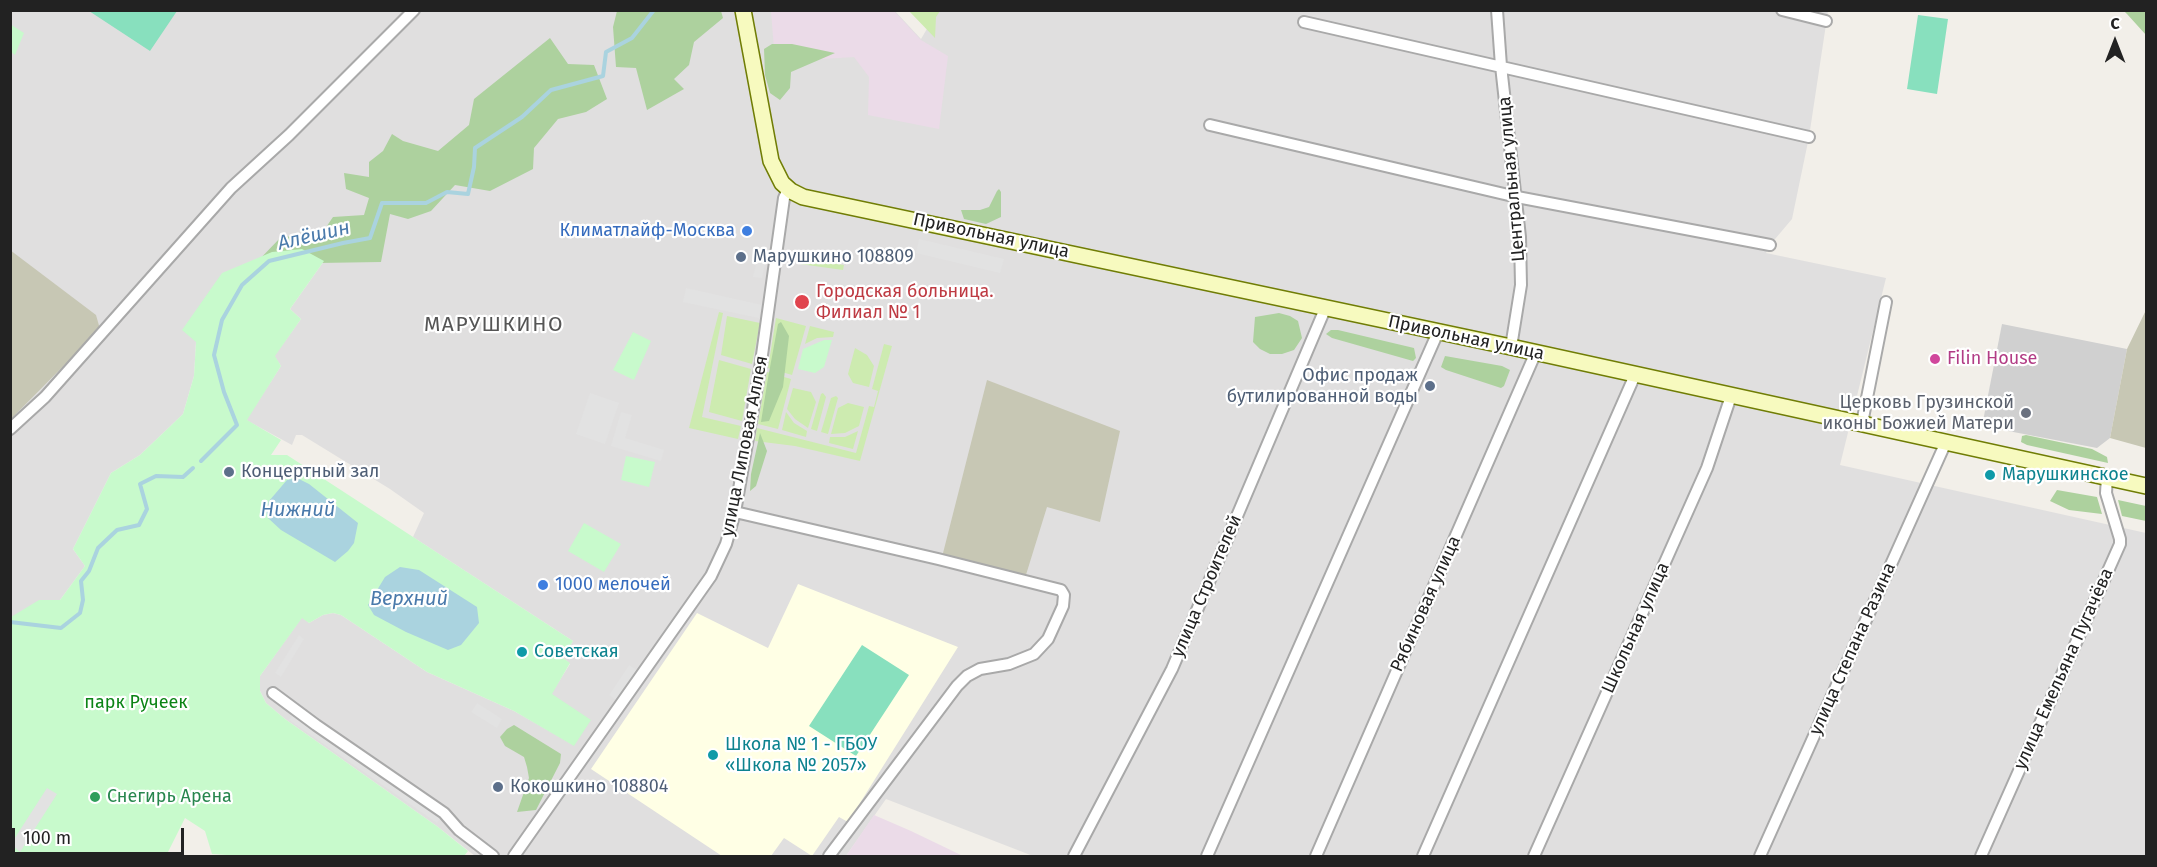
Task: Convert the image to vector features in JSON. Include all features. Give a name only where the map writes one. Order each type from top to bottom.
[{"type":"street","points":[[10,429],[45,397],[231,188],[289,135],[414,10]]},
{"type":"street","name":"Центральная улица","points":[[1497,10],[1501,66],[1517,197],[1521,285],[1510,347]]},
{"type":"street","points":[[1782,10],[1826,21]]},
{"type":"street","points":[[743,11],[768,150],[775,172],[788,189]]},
{"type":"street","points":[[1304,22],[1809,137]]},
{"type":"street","points":[[1210,125],[1517,197],[1770,245]]},
{"type":"street","name":"Привольная улица","points":[[788,189],[802,197],[1536,352],[2146,486]]},
{"type":"street","name":"улица Липовая Аллея","points":[[514,856],[711,576],[726,544],[735,512],[763,353],[784,198],[788,189]]},
{"type":"street","points":[[1862,423],[1886,302]]},
{"type":"street","name":"улица Строителей","points":[[1074,856],[1172,669],[1325,309]]},
{"type":"street","points":[[1207,856],[1438,332]]},
{"type":"street","name":"Рябиновая улица","points":[[1316,856],[1536,352]]},
{"type":"street","points":[[1423,856],[1635,375]]},
{"type":"street","name":"Школьная улица","points":[[1534,856],[1707,468],[1731,396]]},
{"type":"street","name":"улица Степана Разина","points":[[1760,856],[1946,442]]},
{"type":"street","name":"улица Емельяна Пугачёва","points":[[1981,856],[2120,544],[2106,493],[2107,477]]},
{"type":"street","points":[[735,512],[994,573],[1060,590],[1064,595],[1063,606],[1048,639],[1034,654],[1009,664],[980,669],[967,676],[957,686],[829,856]]},
{"type":"street","points":[[273,693],[435,807],[480,853],[493,856]]},
{"type":"shaded area","points":[[894,10],[921,39],[938,10],[1828,11],[1809,137],[1792,219],[1766,253],[1886,278],[1840,465],[2146,533],[2146,856],[1033,856],[886,799],[846,856],[475,856],[438,827],[285,719],[266,703],[260,691],[260,676],[302,617],[309,623],[323,615],[333,613],[341,615],[427,672],[514,711],[574,745],[551,694],[570,664],[563,658],[573,641],[413,537],[424,513],[390,489],[302,435],[296,435],[292,445],[246,420],[281,366],[274,356],[301,319],[290,309],[324,261],[196,342],[194,376],[183,414],[140,455],[111,473],[73,549],[85,566],[60,600],[11,617],[11,11]]},
{"type":"shaded area","points":[[771,11],[894,11],[921,40],[948,56],[939,129],[868,115],[869,77],[854,57],[775,62]]},
{"type":"shaded area","points":[[919,239],[1004,259],[1000,273],[916,253]]},
{"type":"shaded area","points":[[760,248],[768,250],[762,278],[753,277]]},
{"type":"shaded area","points":[[10,250],[96,315],[100,329],[11,419]]},
{"type":"shaded area","points":[[686,288],[762,305],[759,318],[683,302]]},
{"type":"shaded area","points":[[2146,310],[2146,448],[2110,438],[2127,349]]},
{"type":"shaded area","points":[[2002,324],[2127,349],[2110,438],[2097,448],[1982,426]]},
{"type":"shaded area","points":[[987,380],[1120,431],[1100,522],[1047,507],[1025,578],[942,557]]},
{"type":"shaded area","points":[[590,393],[619,403],[605,444],[576,434]]},
{"type":"shaded area","points":[[621,412],[632,415],[625,438],[664,450],[661,461],[611,446]]},
{"type":"shaded area","points":[[798,584],[958,647],[848,822],[839,817],[812,856],[784,838],[771,856],[722,856],[591,769],[697,613],[768,648]]},
{"type":"shaded area","points":[[299,635],[304,639],[281,677],[275,673]]},
{"type":"shaded area","points":[[629,665],[637,670],[617,701],[609,695]]},
{"type":"shaded area","points":[[477,703],[502,719],[497,728],[471,712]]},
{"type":"shaded area","points":[[294,714],[442,817],[437,823],[289,720]]},
{"type":"shaded area","points":[[47,788],[57,794],[20,852],[11,844]]},
{"type":"shaded area","points":[[874,815],[911,831],[963,856],[846,856]]},
{"type":"green space","points":[[89,11],[177,11],[150,51]]},
{"type":"green space","points":[[617,11],[721,11],[723,18],[694,42],[689,65],[674,79],[684,89],[647,110],[636,68],[616,67],[613,27]]},
{"type":"green space","points":[[909,11],[940,11],[936,17],[935,38]]},
{"type":"green space","points":[[2124,11],[2146,11],[2146,35],[2127,14]]},
{"type":"green space","points":[[1918,15],[1948,19],[1937,94],[1907,89]]},
{"type":"green space","points":[[10,24],[24,33],[15,55],[11,52]]},
{"type":"green space","points":[[550,38],[568,64],[594,65],[607,99],[586,112],[558,119],[534,148],[533,169],[490,191],[455,185],[431,211],[408,219],[390,214],[381,262],[255,264],[282,236],[318,239],[333,217],[364,215],[369,198],[346,189],[344,173],[369,177],[369,162],[383,151],[392,134],[403,141],[438,151],[469,125],[474,99]]},
{"type":"green space","points":[[772,44],[792,44],[835,53],[791,72],[790,88],[780,100],[770,93],[765,75],[764,49]]},
{"type":"green space","points":[[999,189],[1001,217],[986,224],[964,219],[961,210],[980,210],[989,207]]},
{"type":"green space","name":"парк Ручеек","points":[[302,249],[324,261],[290,309],[301,319],[275,356],[281,366],[247,420],[281,440],[271,455],[287,455],[573,641],[563,658],[570,663],[552,694],[591,720],[574,746],[514,711],[427,672],[341,615],[333,613],[323,615],[309,623],[302,618],[260,676],[260,691],[266,703],[285,719],[438,827],[468,851],[464,856],[212,854],[205,831],[185,818],[166,856],[11,856],[11,617],[39,600],[60,600],[85,566],[73,549],[111,473],[140,455],[183,414],[194,376],[196,342],[182,330],[222,273],[272,252]]},
{"type":"green space","points":[[801,258],[844,265],[843,270],[800,264]]},
{"type":"green space","points":[[719,312],[723,313],[702,417],[741,426],[738,439],[689,428]]},
{"type":"green space","points":[[1279,313],[1298,321],[1302,338],[1294,350],[1282,354],[1270,354],[1253,342],[1255,317]]},
{"type":"green space","points":[[727,316],[760,323],[752,364],[721,355]]},
{"type":"green space","points":[[776,318],[806,326],[792,375],[768,368]]},
{"type":"green space","points":[[781,322],[789,336],[783,387],[769,421],[761,422],[778,324]]},
{"type":"green space","points":[[810,326],[834,332],[833,337],[817,338],[805,344]]},
{"type":"green space","points":[[1331,330],[1414,348],[1416,358],[1413,361],[1332,338],[1326,334]]},
{"type":"green space","points":[[633,332],[651,341],[634,380],[613,370]]},
{"type":"green space","points":[[824,340],[832,340],[824,367],[815,373],[798,369],[803,349]]},
{"type":"green space","points":[[884,344],[892,346],[860,461],[795,446],[755,441],[757,428],[856,453],[869,406],[874,407],[878,391],[872,389]]},
{"type":"green space","points":[[855,348],[867,355],[874,366],[869,387],[853,383],[848,374]]},
{"type":"green space","points":[[1445,356],[1502,366],[1510,370],[1501,388],[1446,370],[1441,367]]},
{"type":"green space","points":[[719,360],[751,369],[742,421],[709,412]]},
{"type":"green space","points":[[767,372],[791,379],[778,429],[758,424]]},
{"type":"green space","points":[[793,388],[811,392],[816,402],[808,428],[795,419],[787,409]]},
{"type":"green space","points":[[823,393],[826,397],[817,431],[811,429]]},
{"type":"green space","points":[[836,396],[838,398],[828,434],[821,432],[831,398]]},
{"type":"green space","points":[[848,403],[864,407],[859,426],[845,433],[831,434],[838,408]]},
{"type":"green space","points":[[786,412],[794,423],[807,431],[806,437],[782,430]]},
{"type":"green space","points":[[858,431],[853,449],[829,443],[830,437],[845,437]]},
{"type":"green space","points":[[760,433],[767,451],[756,486],[750,491],[751,474]]},
{"type":"green space","points":[[2022,436],[2092,449],[2107,457],[2108,463],[2027,445],[2021,442]]},
{"type":"green space","points":[[626,456],[655,462],[649,487],[621,480]]},
{"type":"green space","points":[[2057,490],[2097,497],[2102,514],[2069,510],[2050,501]]},
{"type":"green space","points":[[2118,500],[2146,506],[2146,521],[2122,516]]},
{"type":"green space","points":[[584,523],[621,544],[604,572],[568,551]]},
{"type":"green space","points":[[862,645],[909,675],[856,756],[809,726]]},
{"type":"green space","points":[[514,725],[561,754],[560,763],[536,810],[517,812],[529,778],[527,767],[524,757],[505,746],[500,737]]},
{"type":"water","name":"Нижний","points":[[297,478],[309,484],[358,523],[354,543],[335,562],[281,530],[268,518],[266,511],[269,501],[287,480]]},
{"type":"water","name":"Верхний","points":[[400,567],[419,570],[477,607],[479,623],[461,645],[448,650],[374,615],[368,605],[385,577]]},
{"type":"waterway","name":"Алёшин","points":[[201,461],[237,425],[224,392],[214,355],[222,320],[242,285],[269,261],[370,238],[382,203],[426,203],[447,192],[468,194],[474,167],[475,148],[522,117],[551,90],[603,76],[606,52],[632,38],[654,10]]},
{"type":"waterway","name":"Алёшин","points":[[10,622],[61,628],[80,613],[83,600],[81,581],[89,571],[98,548],[117,530],[139,525],[147,509],[140,484],[156,476],[183,477],[193,468]]},
{"type":"place","name":"Климатлайф-Москва","points":[[747,231]]},
{"type":"place","name":"Марушкино 108809","points":[[741,257]]},
{"type":"place","name":"Городская больница. Филиал № 1","points":[[802,302]]},
{"type":"place","name":"Filin House","points":[[1935,359]]},
{"type":"place","name":"Офис продаж бутилированной воды","points":[[1430,386]]},
{"type":"place","name":"Церковь Грузинской иконы Божией Матери","points":[[2026,413]]},
{"type":"place","name":"Концертный зал","points":[[229,472]]},
{"type":"place","name":"Марушкинское","points":[[1990,475]]},
{"type":"place","name":"1000 мелочей","points":[[543,585]]},
{"type":"place","name":"Советская","points":[[522,652]]},
{"type":"place","name":"Школа № 1 - ГБОУ «Школа № 2057»","points":[[713,755]]},
{"type":"place","name":"Кокошкино 108804","points":[[498,787]]},
{"type":"place","name":"Снегирь Арена","points":[[95,797]]},
{"type":"district","name":"МАРУШКИНО","points":[[494,325]]}]
